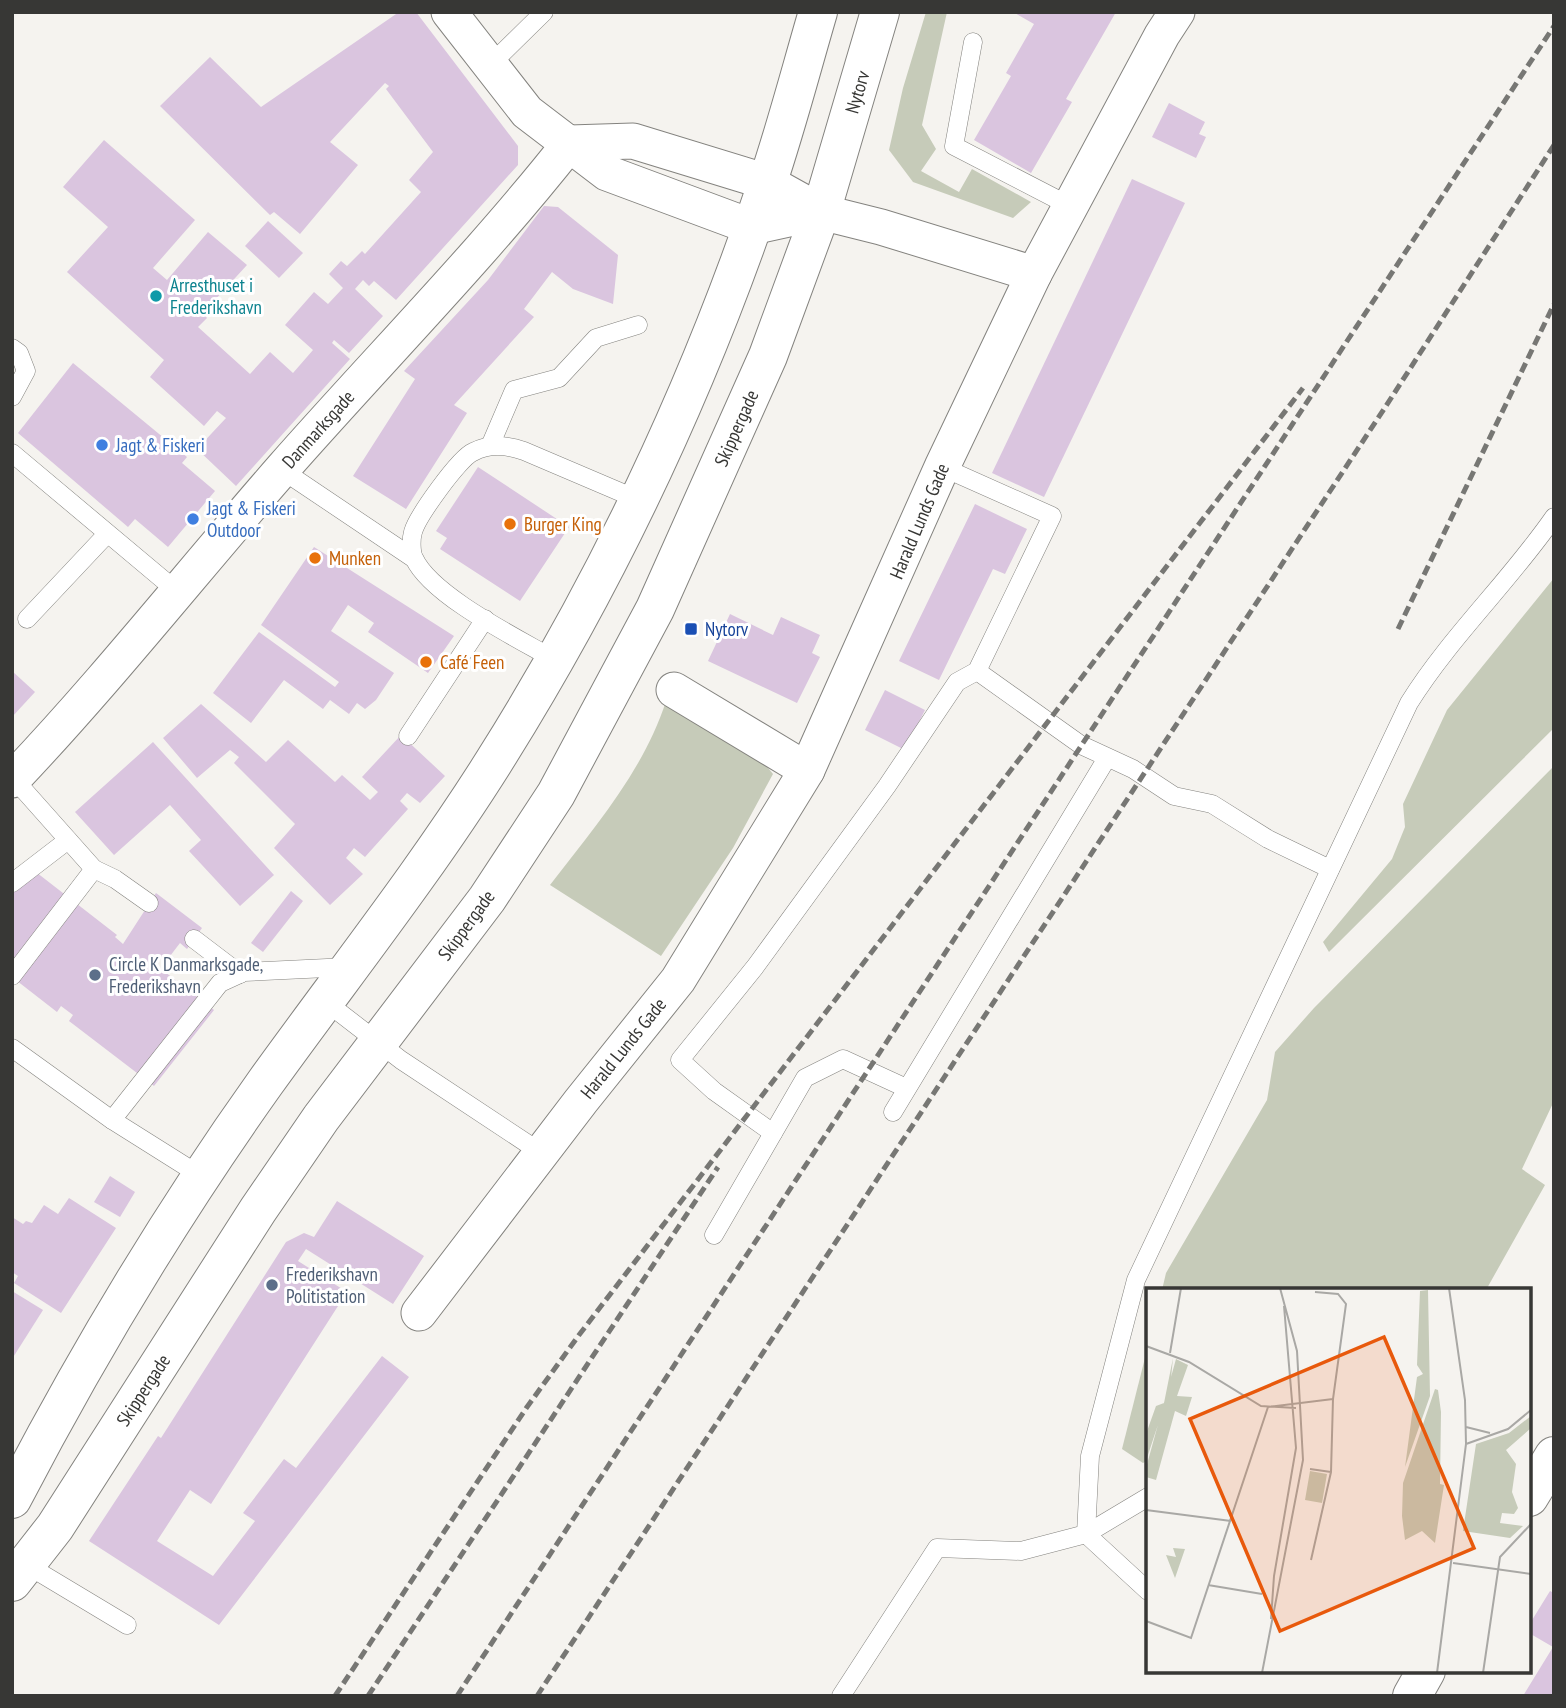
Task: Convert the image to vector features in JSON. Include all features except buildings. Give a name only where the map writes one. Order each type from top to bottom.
[{"type":"main road","points":[[12,1499],[115,1313],[201,1176],[447,835],[555,660],[639,500],[688,391],[768,182],[818,12]]},
{"type":"main road","name":"Nytorv","points":[[821,212],[880,12]]},
{"type":"main road","name":"Skippergade","points":[[17,1568],[55,1527],[258,1210],[321,1118],[486,899],[556,794],[655,609],[768,356],[821,212]]},
{"type":"main road","points":[[1531,1494],[1554,1456]]},
{"type":"main road","points":[[1412,1696],[1425,1673]]},
{"type":"street","points":[[449,12],[527,112],[607,173],[752,227],[821,212]]},
{"type":"street","name":"Harald Lunds Gade","points":[[419,1312],[678,980],[807,769],[942,467],[1034,274],[1177,12]]},
{"type":"street","points":[[570,143],[633,141],[768,182],[821,212],[881,227],[1034,274]]},
{"type":"street","name":"Danmarksgade","points":[[13,780],[179,593],[282,470],[499,228],[570,143]]},
{"type":"street","points":[[674,690],[807,769]]},
{"type":"lane","points":[[490,65],[544,12]]},
{"type":"lane","points":[[973,42],[954,146],[1070,206]]},
{"type":"lane","points":[[490,446],[514,390],[559,378],[596,338],[638,325]]},
{"type":"lane","points":[[12,348],[19,353],[26,371],[12,397]]},
{"type":"lane","points":[[413,558],[413,531],[458,463],[472,452],[490,446],[506,445],[524,451],[639,500]]},
{"type":"lane","points":[[12,453],[179,593]]},
{"type":"lane","points":[[773,1133],[714,1091],[680,1060],[755,967],[887,786],[957,682],[977,671],[1052,516],[942,467]]},
{"type":"lane","points":[[282,470],[413,558],[432,583],[485,619],[555,660]]},
{"type":"lane","points":[[1086,1535],[1090,1457],[1136,1280],[1409,703],[1433,664],[1554,517]]},
{"type":"lane","points":[[27,619],[107,534]]},
{"type":"lane","points":[[408,736],[485,619]]},
{"type":"lane","points":[[977,671],[1058,730],[1107,758],[1133,769],[1174,796],[1212,804],[1268,839],[1331,869]]},
{"type":"lane","points":[[893,1112],[1107,758]]},
{"type":"lane","points":[[13,780],[94,869],[115,878],[149,903]]},
{"type":"lane","points":[[12,883],[68,840]]},
{"type":"lane","points":[[12,976],[94,869]]},
{"type":"lane","points":[[194,939],[240,974]]},
{"type":"lane","points":[[112,1120],[220,983],[240,974],[297,968],[352,967]]},
{"type":"lane","points":[[326,1002],[379,1043],[543,1154]]},
{"type":"lane","points":[[12,1048],[112,1120],[201,1176]]},
{"type":"lane","points":[[714,1235],[805,1078],[843,1059],[906,1088]]},
{"type":"lane","points":[[841,1696],[937,1548],[1021,1551],[1086,1535],[1146,1498]]},
{"type":"lane","points":[[1086,1535],[1146,1589]]},
{"type":"lane","points":[[17,1568],[127,1625]]},
{"type":"green space","points":[[926,12],[947,12],[922,125],[936,149],[921,171],[959,192],[972,169],[1031,202],[1013,218],[913,182],[889,150],[903,88]]},
{"type":"green space","points":[[1554,578],[1554,728],[1329,952],[1323,942],[1392,859],[1405,827],[1403,804],[1447,710]]},
{"type":"green space","points":[[666,701],[764,763],[773,774],[733,848],[661,956],[550,885],[631,775],[657,726]]},
{"type":"green space","points":[[1554,766],[1554,1101],[1522,1169],[1545,1185],[1487,1288],[1162,1288],[1166,1273],[1267,1100],[1275,1052],[1314,1008]]},
{"type":"green space","points":[[1146,1354],[1146,1461],[1143,1463],[1122,1449]]},
{"type":"railway","points":[[457,1696],[1554,26]]},
{"type":"railway","points":[[537,1696],[1386,406],[1554,145]]},
{"type":"railway","points":[[1398,629],[1554,304]]},
{"type":"railway","points":[[335,1696],[527,1407],[579,1335],[1303,388]]},
{"type":"railway","points":[[368,1696],[718,1167]]},
{"type":"place","name":"Arresthuset i Frederikshavn","points":[[156,296]]},
{"type":"place","name":"Jagt & Fiskeri","points":[[102,445]]},
{"type":"place","name":"Jagt & Fiskeri Outdoor","points":[[193,519]]},
{"type":"place","name":"Burger King","points":[[510,524]]},
{"type":"place","name":"Munken","points":[[315,558]]},
{"type":"place","name":"Nytorv","points":[[691,629]]},
{"type":"place","name":"Café Feen","points":[[426,662]]},
{"type":"place","name":"Circle K Danmarksgade, Frederikshavn","points":[[95,975]]},
{"type":"place","name":"Frederikshavn Politistation","points":[[272,1285]]}]
